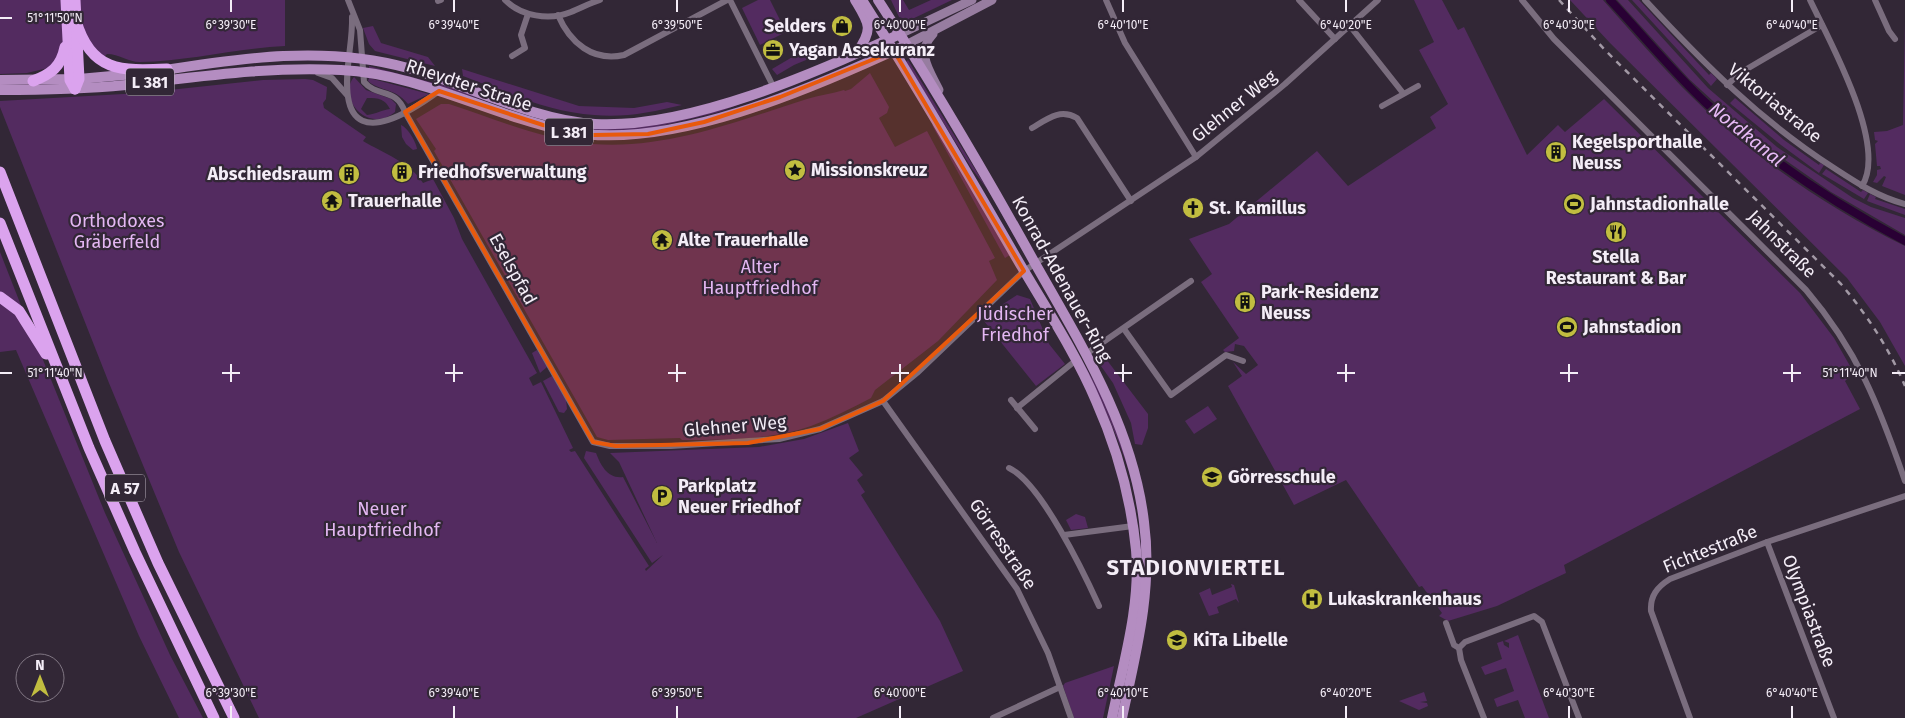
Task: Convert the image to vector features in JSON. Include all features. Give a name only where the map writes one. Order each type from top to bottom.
[{"type":"highway","points":[[66,0],[68,38],[75,83]]},
{"type":"highway","points":[[75,0],[75,83]]},
{"type":"highway","points":[[76,21],[84,43],[91,53],[102,62],[125,70],[167,70]]},
{"type":"highway","points":[[33,81],[52,72],[60,64],[68,38]]},
{"type":"highway","name":"A 57","points":[[0,172],[105,441],[158,563],[234,718]]},
{"type":"highway","name":"A 57","points":[[0,223],[59,375],[135,552],[214,718]]},
{"type":"highway","points":[[0,297],[19,311],[59,375]]},
{"type":"main road","points":[[855,0],[869,26],[866,41],[856,54]]},
{"type":"main road","name":"Konrad-Adenauer-Ring","points":[[862,0],[888,40],[1024,270],[1075,361],[1106,425],[1126,490],[1136,552],[1136,590],[1112,718]]},
{"type":"main road","name":"Konrad-Adenauer-Ring","points":[[878,0],[1035,262],[1106,394],[1129,452],[1138,486],[1144,522],[1146,594],[1122,718]]},
{"type":"main road","name":"Rheydter Straße","points":[[0,80],[75,83],[280,56],[350,57],[433,75],[546,114],[594,124],[620,124],[670,117],[773,86],[856,54],[972,0]]},
{"type":"main road","name":"Rheydter Straße","points":[[0,90],[224,73],[303,70],[348,71],[402,80],[439,90],[568,132],[620,136],[648,134],[704,122],[772,100],[894,51],[938,30],[992,0]]},
{"type":"main road","points":[[938,30],[927,40],[923,53],[939,91],[942,105]]},
{"type":"street","points":[[348,0],[360,30],[362,72]]},
{"type":"street","points":[[505,0],[520,12],[558,15],[600,0]]},
{"type":"street","points":[[558,15],[569,36],[578,45],[596,54],[616,56],[624,55],[728,0],[773,86]]},
{"type":"street","points":[[1106,0],[1125,43],[1196,157]]},
{"type":"street","points":[[1299,0],[1335,39]]},
{"type":"street","name":"Glehner Weg","points":[[593,442],[610,446],[671,446],[779,440],[820,429],[883,401],[917,373],[1024,270],[1196,157],[1285,84],[1378,0]]},
{"type":"street","name":"Jahnstraße","points":[[1522,0],[1554,39],[1806,290],[1826,313],[1860,366],[1885,424],[1905,481]]},
{"type":"street","name":"Viktoriastraße","points":[[1645,0],[1727,85],[1786,136],[1862,186],[1883,197],[1905,204]]},
{"type":"street","points":[[1810,0],[1852,90],[1863,122],[1868,174],[1862,186]]},
{"type":"street","points":[[1875,0],[1888,31],[1895,39]]},
{"type":"street","points":[[348,96],[352,13]]},
{"type":"street","points":[[512,56],[525,48],[521,35],[528,14]]},
{"type":"street","points":[[1727,85],[1740,72],[1822,25]]},
{"type":"street","points":[[1350,26],[1403,94]]},
{"type":"street","points":[[303,70],[326,75],[337,83],[348,96],[357,116],[368,123],[380,123],[405,112],[439,90]]},
{"type":"street","name":"Eselspfad","points":[[362,72],[366,84],[396,97],[401,102],[593,442]]},
{"type":"street","points":[[1382,106],[1418,86]]},
{"type":"street","points":[[1032,128],[1060,113],[1070,114],[1077,118],[1130,201]]},
{"type":"street","points":[[1086,354],[1192,281]]},
{"type":"street","points":[[1124,329],[1171,395],[1226,355],[1243,361]]},
{"type":"street","name":"Konrad-Adenauer-Ring","points":[[1017,408],[1075,361]]},
{"type":"street","points":[[1011,400],[1035,429]]},
{"type":"street","name":"Görresstraße","points":[[883,401],[1017,589],[1048,653],[1070,718]]},
{"type":"street","points":[[1009,468],[1023,477],[1064,535],[1084,571],[1099,606]]},
{"type":"street","name":"Fichtestraße","points":[[1690,718],[1653,617],[1651,606],[1654,594],[1670,579],[1767,542],[1905,496]]},
{"type":"street","points":[[1064,535],[1133,526]]},
{"type":"street","name":"Olympiastraße","points":[[1767,542],[1834,718]]},
{"type":"street","points":[[1459,648],[1465,642],[1529,617],[1537,617],[1546,631],[1578,718]]},
{"type":"street","points":[[1446,623],[1454,645],[1459,648],[1461,660],[1484,718]]},
{"type":"street","points":[[994,718],[1060,688]]},
{"type":"highlighted area","points":[[894,51],[1024,271],[883,401],[820,429],[748,443],[616,446],[593,442],[405,112],[439,91],[543,125],[593,135],[648,134],[704,122],[780,97]]},
{"type":"green space","points":[[0,0],[62,0],[63,46],[52,67],[27,73],[0,74]]},
{"type":"green space","points":[[79,0],[285,0],[285,46],[158,61],[136,62],[107,54],[104,57],[92,44],[85,32]]},
{"type":"green space","points":[[758,0],[770,0],[786,32],[760,45],[742,8]]},
{"type":"green space","points":[[891,0],[903,0],[909,10],[931,0],[952,0],[908,21],[899,17]]},
{"type":"green space","name":"Jahnstadion","points":[[1414,0],[1442,0],[1458,30],[1464,27],[1527,155],[1558,125],[1565,132],[1604,99],[1800,293],[1834,338],[1854,373],[1845,381],[1860,409],[1564,565],[1566,573],[1497,606],[1448,621],[1439,616],[1442,613],[1422,586],[1419,587],[1346,480],[1294,505],[1228,386],[1242,376],[1233,362],[1246,374],[1258,365],[1244,346],[1235,344],[1234,351],[1225,352],[1223,350],[1239,338],[1201,282],[1212,274],[1189,239],[1229,224],[1317,151],[1348,186],[1436,128],[1430,117],[1448,104],[1419,50],[1434,42]]},
{"type":"green space","points":[[1570,0],[1603,0],[1682,87],[1732,134],[1815,195],[1905,246],[1905,366],[1880,322],[1847,278],[1610,43]]},
{"type":"green space","points":[[1617,0],[1628,0],[1708,88],[1777,147],[1853,198],[1871,207],[1905,218],[1905,235],[1831,192],[1751,136],[1689,79]]},
{"type":"green space","points":[[1632,0],[1639,0],[1709,75],[1711,73],[1717,79],[1711,86]]},
{"type":"green space","points":[[1905,21],[1905,195],[1882,186],[1886,177],[1884,176],[1877,183],[1873,182],[1877,175],[1877,170],[1881,169],[1880,166],[1877,166],[1875,144],[1878,141],[1875,140],[1874,132],[1887,131],[1903,125]]},
{"type":"green space","points":[[373,26],[381,43],[428,57],[435,66],[375,51],[369,44],[363,28]]},
{"type":"green space","points":[[877,49],[719,112],[644,130],[609,132],[571,127],[406,76],[369,69],[369,66],[469,92],[553,120],[667,121]]},
{"type":"green space","points":[[816,51],[818,55],[794,65],[777,75],[772,69],[801,52]]},
{"type":"green space","points":[[908,60],[987,189],[972,169],[906,62]]},
{"type":"green space","points":[[462,69],[579,106],[634,108],[667,102],[682,105],[627,115],[605,116],[577,113],[544,106],[463,76]]},
{"type":"green space","name":"Alter Hauptfriedhof","points":[[870,73],[889,107],[887,113],[879,118],[895,147],[927,131],[995,258],[989,261],[997,280],[938,341],[875,390],[871,398],[811,426],[764,437],[714,440],[682,440],[680,438],[608,440],[597,437],[434,151],[436,149],[416,119],[441,104],[449,104],[538,134],[574,142],[620,145],[647,143],[701,132],[812,98],[845,91],[851,89]]},
{"type":"green space","points":[[354,77],[366,90],[391,99],[396,104],[395,112],[385,118],[374,119],[365,116],[352,103],[349,94],[350,85]],"holes":[[[367,98],[384,101],[390,109],[367,115],[361,109]]]},
{"type":"green space","points":[[369,78],[429,94],[408,104],[393,92],[368,81]]},
{"type":"green space","name":"Neuer Hauptfriedhof","points":[[263,80],[313,80],[327,87],[326,99],[323,103],[324,108],[366,137],[363,141],[404,164],[423,183],[433,179],[454,218],[462,239],[537,373],[529,378],[533,386],[541,382],[573,448],[569,450],[571,452],[575,451],[649,566],[645,569],[646,571],[663,555],[652,563],[584,458],[586,451],[596,453],[600,463],[609,474],[623,477],[657,543],[619,462],[610,453],[759,447],[804,439],[848,423],[859,451],[849,458],[863,475],[857,480],[865,492],[861,495],[940,621],[963,671],[856,718],[259,718],[179,552],[109,383],[0,107],[0,101],[141,93]]},
{"type":"green space","points":[[1735,98],[1784,140],[1819,165],[1820,163],[1824,165],[1819,173],[1732,105],[1730,103]]},
{"type":"green space","points":[[401,125],[411,136],[417,149],[413,150],[406,144],[402,137]]},
{"type":"green space","points":[[932,125],[935,126],[1010,255],[1005,258]]},
{"type":"green space","points":[[1826,169],[1861,192],[1863,190],[1868,193],[1864,199],[1822,174]]},
{"type":"green space","points":[[1870,194],[1876,197],[1875,199],[1905,209],[1905,215],[1867,201]]},
{"type":"green space","points":[[997,205],[1021,244],[1019,245]]},
{"type":"green space","points":[[0,252],[22,308],[0,294]]},
{"type":"green space","points":[[1041,290],[1102,395],[1127,459],[1135,490],[1140,524],[1142,573],[1117,718],[1115,718],[1140,557],[1139,523],[1133,488],[1123,453],[1109,418]]},
{"type":"green space","name":"Jüdischer Friedhof","points":[[1017,295],[1030,299],[1049,344],[1065,364],[1036,386],[984,321],[1000,306]]},
{"type":"green space","points":[[0,302],[19,316],[37,345],[105,513],[170,655],[203,718],[179,718],[139,636],[16,350],[0,352]]},
{"type":"green space","points":[[537,350],[547,367],[540,373],[532,353]]},
{"type":"green space","points":[[1103,355],[1148,414],[1148,428],[1142,445],[1135,444],[1131,423],[1113,383],[1096,359]]},
{"type":"green space","points":[[552,376],[566,400],[567,409],[564,413],[559,412],[543,381]]},
{"type":"green space","points":[[1208,406],[1217,419],[1194,434],[1185,421]]},
{"type":"green space","points":[[1076,514],[1085,517],[1088,528],[1071,530],[1066,520]]},
{"type":"green space","points":[[1231,584],[1234,585],[1239,603],[1236,599],[1217,607],[1219,613],[1209,616],[1199,593],[1210,588],[1212,595],[1232,587]]},
{"type":"green space","points":[[1518,635],[1549,718],[1525,718],[1518,700],[1497,707],[1494,699],[1514,691],[1506,668],[1485,675],[1481,667],[1502,659],[1497,643],[1503,641],[1504,645],[1509,648],[1509,643],[1504,641]]},
{"type":"green space","points":[[1114,666],[1103,718],[1074,718],[1063,686],[1065,683]]},
{"type":"green space","points":[[1424,692],[1427,701],[1420,702],[1427,703],[1428,706],[1419,710],[1399,701]]},
{"type":"waterway","name":"Nordkanal","points":[[1610,0],[1693,91],[1752,142],[1826,195],[1905,241]]},
{"type":"railway","points":[[1559,0],[1604,49],[1841,284],[1877,332],[1905,386]]},
{"type":"place","name":"Selders","points":[[842,26]]},
{"type":"place","name":"Yagan Assekuranz","points":[[773,50]]},
{"type":"place","name":"Kegelsporthalle Neuss","points":[[1556,152]]},
{"type":"place","name":"Missionskreuz","points":[[795,170]]},
{"type":"place","name":"Friedhofsverwaltung","points":[[402,172]]},
{"type":"place","name":"Abschiedsraum","points":[[349,174]]},
{"type":"place","name":"Trauerhalle","points":[[332,201]]},
{"type":"place","name":"Jahnstadionhalle","points":[[1574,204]]},
{"type":"place","name":"St. Kamillus","points":[[1193,208]]},
{"type":"place","name":"Stella Restaurant & Bar","points":[[1616,232]]},
{"type":"place","name":"Alte Trauerhalle","points":[[662,240]]},
{"type":"place","name":"Park-Residenz Neuss","points":[[1245,302]]},
{"type":"place","name":"Jahnstadion","points":[[1567,327]]},
{"type":"place","name":"Görresschule","points":[[1212,477]]},
{"type":"place","name":"Parkplatz Neuer Friedhof","points":[[662,496]]},
{"type":"place","name":"Lukaskrankenhaus","points":[[1312,599]]},
{"type":"place","name":"KiTa Libelle","points":[[1177,640]]},
{"type":"district","name":"STADIONVIERTEL","points":[[1196,567]]},
{"type":"park label","name":"Orthodoxes Gräberfeld","points":[[117,231]]}]
